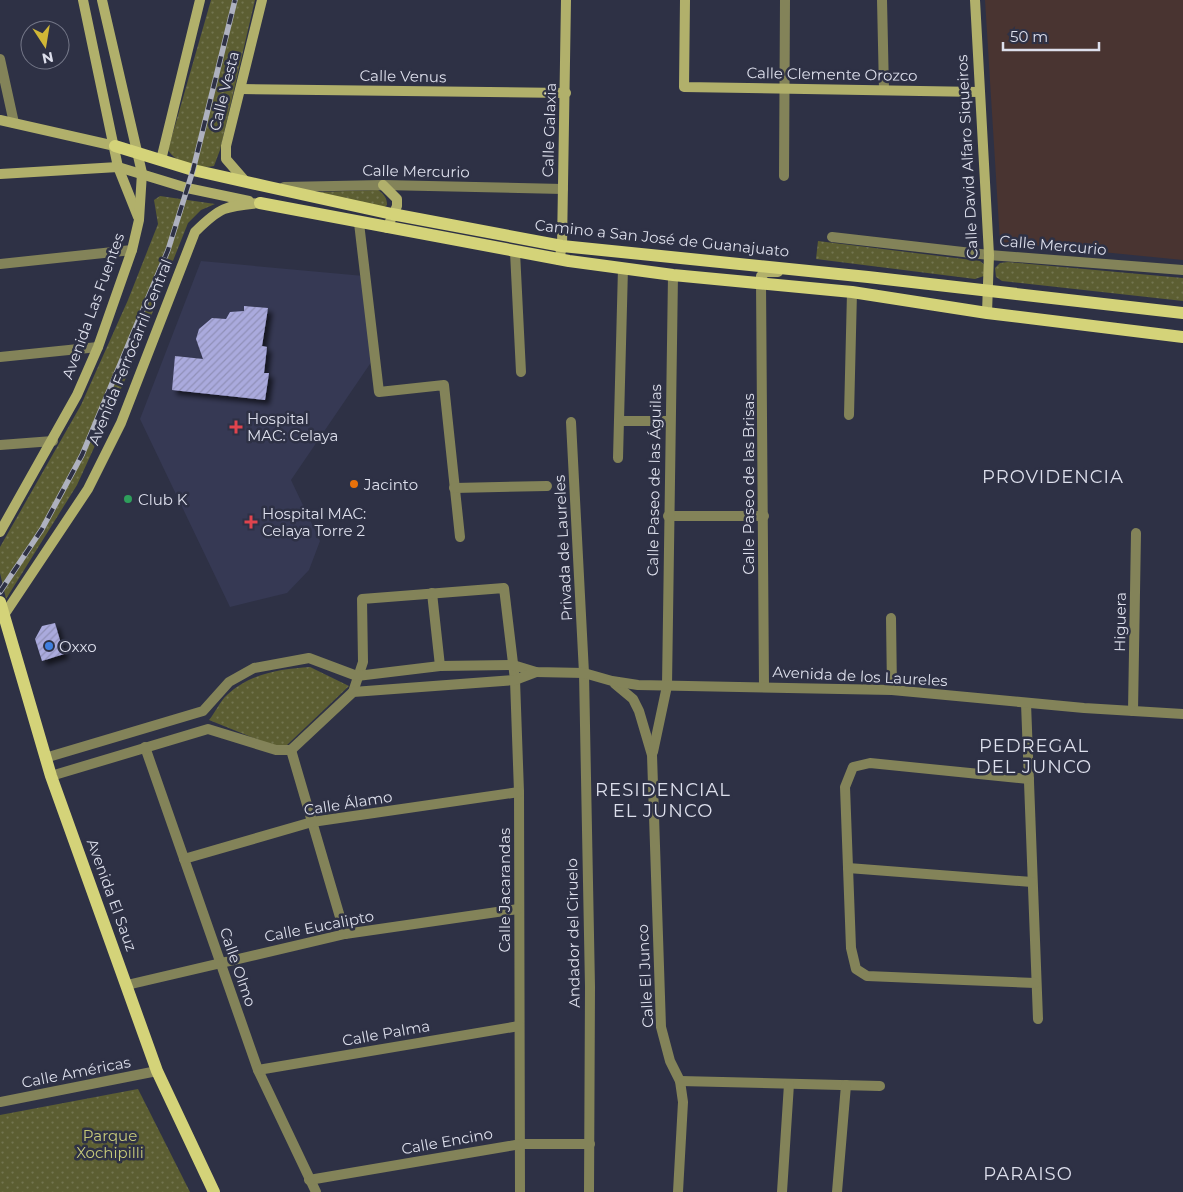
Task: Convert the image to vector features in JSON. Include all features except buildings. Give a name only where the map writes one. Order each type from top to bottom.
[{"type":"main road","name":"Avenida Las Fuentes","points":[[83,0],[118,167],[139,220]]},
{"type":"main road","name":"Avenida Las Fuentes","points":[[0,532],[53,441],[98,347],[132,250],[139,220],[142,173],[102,0]]},
{"type":"main road","points":[[161,160],[200,0]]},
{"type":"main road","name":"Calle Vesta","points":[[247,182],[234,170],[226,159],[226,146],[262,0]]},
{"type":"main road","name":"Calle Galaxia","points":[[559,260],[562,246],[566,93],[566,0]]},
{"type":"main road","name":"Calle Clemente Orozco","points":[[685,0],[684,87],[978,92]]},
{"type":"main road","name":"Calle David Alfaro Siqueiros","points":[[975,0],[978,92],[988,255],[987,313]]},
{"type":"main road","name":"Calle Venus","points":[[240,89],[566,93]]},
{"type":"main road","points":[[0,120],[115,146]]},
{"type":"main road","name":"Camino a San José de Guanajuato","points":[[115,146],[193,170],[269,188],[392,214],[562,246],[868,277],[1183,313]]},
{"type":"main road","name":"Camino a San José de Guanajuato","points":[[0,174],[118,167],[187,188],[559,260],[673,274],[852,292],[987,313],[1183,337]]},
{"type":"main road","points":[[383,185],[397,199],[397,206],[387,228]]},
{"type":"main road","name":"Avenida Ferrocarril Central","points":[[2,618],[88,489],[121,423],[194,232],[213,214],[228,206],[260,203]]},
{"type":"main road","points":[[761,282],[761,276],[774,271],[854,280],[868,277]]},
{"type":"main road","name":"Avenida El Sauz","points":[[0,602],[2,618],[51,776],[157,1071],[214,1192]]},
{"type":"street","points":[[784,176],[785,0]]},
{"type":"street","points":[[882,0],[884,90]]},
{"type":"street","points":[[0,59],[14,123]]},
{"type":"street","name":"Calle Mercurio","points":[[269,188],[383,185],[563,189]]},
{"type":"street","points":[[359,222],[380,392],[444,385],[460,537]]},
{"type":"street","name":"Calle Mercurio","points":[[832,237],[988,255],[1183,270]]},
{"type":"street","points":[[0,264],[132,250]]},
{"type":"street","points":[[515,252],[521,372]]},
{"type":"street","points":[[618,458],[623,268]]},
{"type":"street","name":"Calle Paseo de las Águilas","points":[[667,686],[673,274]]},
{"type":"street","name":"Calle Paseo de las Brisas","points":[[761,282],[764,686]]},
{"type":"street","points":[[849,415],[852,292]]},
{"type":"street","points":[[0,357],[98,347]]},
{"type":"street","points":[[619,421],[670,421]]},
{"type":"street","name":"Privada de Laureles","points":[[571,422],[584,673]]},
{"type":"street","points":[[0,445],[53,441]]},
{"type":"street","points":[[454,488],[547,486]]},
{"type":"street","points":[[668,516],[764,516]]},
{"type":"street","name":"Higuera","points":[[1133,711],[1136,533]]},
{"type":"street","name":"Calle Jacarandas","points":[[432,593],[504,588],[515,680],[519,792],[520,1192]]},
{"type":"street","points":[[51,776],[208,729],[276,750],[290,750],[353,692],[363,662],[362,598],[432,593],[440,666]]},
{"type":"street","points":[[891,618],[892,690]]},
{"type":"street","name":"Avenida de los Laureles","points":[[45,758],[203,711],[229,682],[254,668],[309,658],[357,676],[440,666],[513,665],[536,672],[584,673],[612,681],[638,685],[892,690],[1026,703],[1183,714]]},
{"type":"street","name":"Avenida de los Laureles","points":[[353,692],[515,680],[536,672]]},
{"type":"street","name":"Andador del Ciruelo","points":[[584,673],[589,1192]]},
{"type":"street","name":"Calle El Junco","points":[[612,681],[624,689],[639,711],[652,755]]},
{"type":"street","name":"Calle El Junco","points":[[667,686],[652,755],[661,1027],[670,1061],[680,1081],[683,1102],[678,1192]]},
{"type":"street","points":[[1026,703],[1035,983],[1038,1019]]},
{"type":"street","name":"Calle Olmo","points":[[145,747],[258,1070],[316,1192]]},
{"type":"street","points":[[290,750],[345,934]]},
{"type":"street","points":[[1028,779],[870,763],[853,767],[845,787],[851,948],[856,970],[867,976],[1035,983]]},
{"type":"street","name":"Calle Álamo","points":[[184,859],[312,822],[519,792]]},
{"type":"street","points":[[848,868],[1032,882]]},
{"type":"street","name":"Calle Eucalipto","points":[[127,985],[345,934],[518,909]]},
{"type":"street","name":"Calle Palma","points":[[258,1070],[520,1026]]},
{"type":"street","name":"Calle Américas","points":[[0,1102],[157,1071]]},
{"type":"street","points":[[680,1081],[880,1086]]},
{"type":"street","points":[[782,1192],[789,1084]]},
{"type":"street","points":[[837,1192],[846,1086]]},
{"type":"street","name":"Calle Encino","points":[[309,1180],[520,1144],[590,1144]]},
{"type":"shaded area","points":[[985,0],[1183,0],[1183,260],[1000,242]]},
{"type":"shaded area","name":"Hospital MAC: Celaya","points":[[201,261],[364,276],[374,358],[291,480],[320,541],[309,570],[287,593],[230,607],[140,419]]},
{"type":"green space","points":[[211,0],[255,0],[220,150],[214,166],[202,167],[176,159],[168,150]]},
{"type":"green space","points":[[378,190],[386,200],[387,205],[382,209],[316,192]]},
{"type":"green space","points":[[160,196],[215,204],[201,210],[188,223],[130,369],[77,485],[6,599],[0,573],[0,547],[81,405],[128,300],[158,224],[154,200]]},
{"type":"green space","points":[[818,241],[980,261],[986,266],[987,275],[975,279],[816,259]]},
{"type":"green space","points":[[1008,262],[1183,278],[1183,301],[1002,281],[996,277],[995,268],[1000,263]]},
{"type":"green space","points":[[310,667],[349,686],[287,745],[271,745],[209,720],[224,698],[246,682],[277,671]]},
{"type":"green space","name":"Parque Xochipilli","points":[[138,1089],[190,1192],[0,1192],[0,1115]]},
{"type":"railway","points":[[0,592],[42,529],[82,455],[168,250],[193,170],[235,0]]},
{"type":"place","name":"Hospital MAC: Celaya","points":[[236,427]]},
{"type":"place","name":"Jacinto","points":[[354,484]]},
{"type":"place","name":"Club K","points":[[128,499]]},
{"type":"place","name":"Hospital MAC: Celaya Torre 2","points":[[251,522]]},
{"type":"place","name":"Oxxo","points":[[49,646]]},
{"type":"district","name":"PROVIDENCIA","points":[[1053,477]]},
{"type":"district","name":"PEDREGAL DEL JUNCO","points":[[1034,756]]},
{"type":"district","name":"RESIDENCIAL EL JUNCO","points":[[663,800]]},
{"type":"district","name":"PARAISO","points":[[1028,1174]]}]
